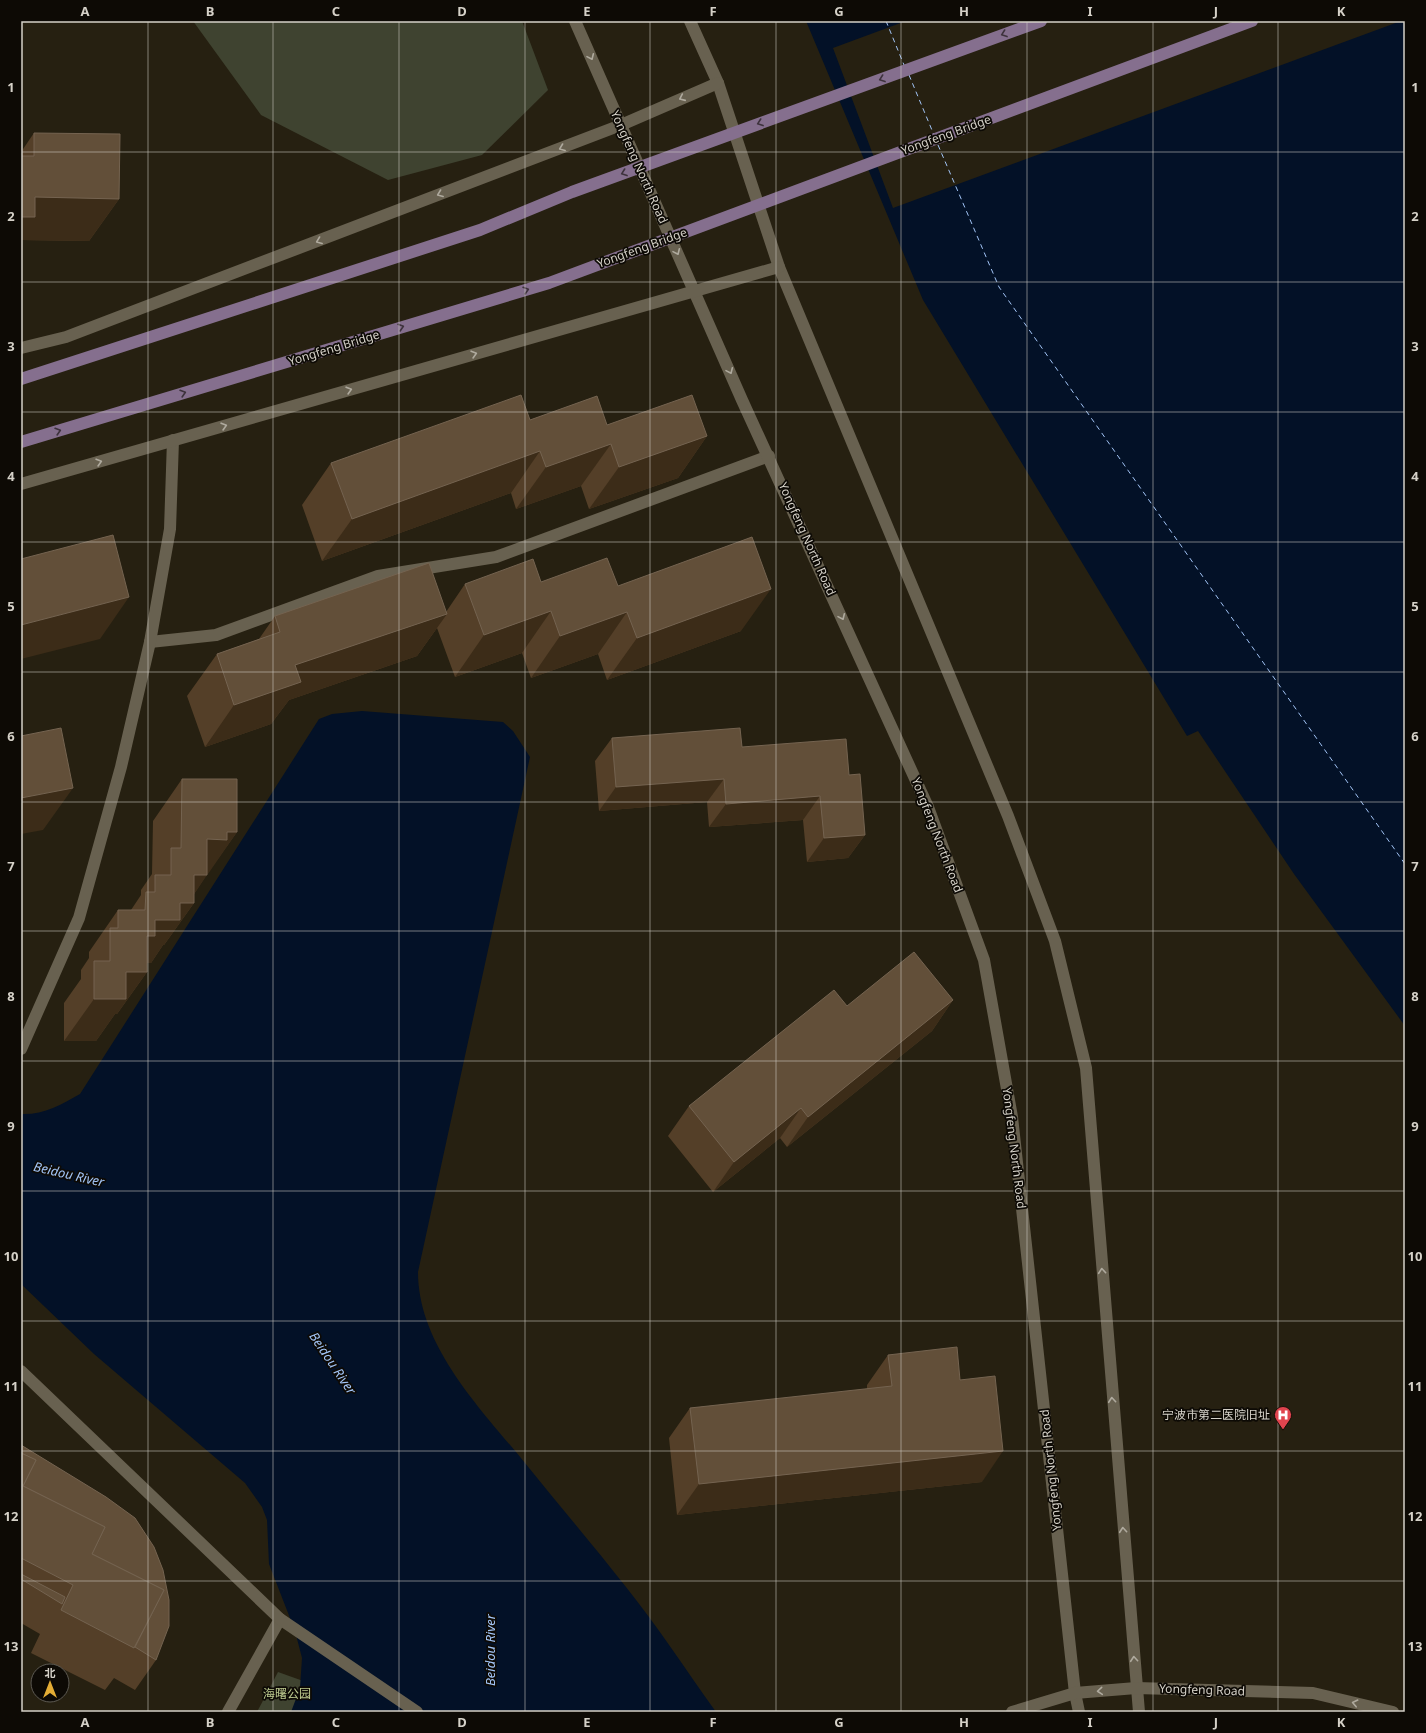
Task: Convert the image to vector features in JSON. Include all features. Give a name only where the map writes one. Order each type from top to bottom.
[{"type":"main road","name":"Yongfeng North Road","points":[[575,21],[694,290],[928,806],[984,960],[1012,1117],[1075,1694],[1079,1712]]},
{"type":"main road","points":[[690,21],[718,83],[779,267],[1008,816],[1055,941],[1086,1068],[1139,1712]]},
{"type":"main road","points":[[21,379],[480,230],[572,192],[1041,21]]},
{"type":"main road","name":"Yongfeng Bridge","points":[[21,442],[549,283],[1252,21]]},
{"type":"main road","points":[[21,348],[66,337],[621,125],[718,83]]},
{"type":"main road","points":[[21,484],[694,290],[779,267]]},
{"type":"main road","points":[[21,1049],[79,918],[120,767],[150,642],[170,530],[173,440]]},
{"type":"main road","points":[[150,642],[216,635],[378,576],[496,557],[769,456]]},
{"type":"main road","points":[[21,1371],[280,1619],[417,1712]]},
{"type":"main road","points":[[228,1712],[280,1619]]},
{"type":"main road","name":"Yongfeng Road","points":[[1012,1712],[1075,1694],[1136,1688],[1313,1694],[1393,1712]]},
{"type":"green space","points":[[193,21],[522,21],[548,90],[482,155],[388,180],[261,115]]},
{"type":"green space","name":"海曙公园","points":[[278,1672],[306,1682],[303,1712],[257,1712]]},
{"type":"water","points":[[806,21],[1405,21],[1405,1026],[1294,874],[1198,731],[1187,736],[923,300]]},
{"type":"water","name":"Beidou River","points":[[362,711],[503,722],[513,731],[530,757],[418,1272],[421,1299],[429,1325],[440,1351],[455,1375],[490,1421],[638,1602],[716,1712],[291,1712],[300,1688],[302,1658],[295,1631],[269,1564],[267,1520],[262,1507],[245,1483],[94,1354],[21,1284],[21,1114],[44,1111],[80,1094],[319,719],[332,714]]},
{"type":"pier","points":[[906,21],[1401,21],[893,208],[833,48]]},
{"type":"building","points":[[34,133],[120,134],[119,199],[35,197],[35,217],[21,217],[21,156],[34,156]]},
{"type":"building","points":[[521,395],[530,420],[597,396],[607,425],[692,395],[707,436],[619,467],[611,444],[546,467],[540,451],[352,519],[331,463]]},
{"type":"building","points":[[113,535],[129,597],[21,625],[21,559]]},
{"type":"building","points":[[752,537],[771,589],[637,638],[627,612],[560,636],[551,611],[484,635],[465,584],[533,559],[541,582],[607,558],[618,586]]},
{"type":"building","points":[[429,563],[447,614],[295,665],[301,682],[234,705],[217,654],[280,632],[275,616]]},
{"type":"building","points":[[61,728],[73,788],[21,798],[21,736]]},
{"type":"building","points":[[740,728],[742,747],[846,739],[849,775],[860,774],[865,835],[824,838],[820,796],[726,804],[724,779],[616,787],[612,738]]},
{"type":"building","points":[[182,779],[237,779],[237,832],[227,832],[227,840],[207,839],[207,875],[194,875],[194,903],[180,903],[180,920],[155,920],[155,936],[147,936],[147,972],[126,972],[126,999],[94,999],[94,961],[110,961],[110,928],[118,928],[118,910],[145,910],[146,892],[155,892],[155,875],[171,875],[171,848],[181,848]]},
{"type":"building","points":[[914,952],[953,1000],[808,1117],[801,1108],[734,1162],[689,1106],[834,990],[847,1006]]},
{"type":"building","points":[[957,1347],[960,1380],[995,1376],[1003,1451],[699,1484],[690,1408],[892,1386],[888,1355]]},
{"type":"building","points":[[21,1445],[106,1497],[135,1518],[154,1547],[163,1570],[169,1600],[169,1626],[156,1660],[135,1647],[164,1590],[92,1554],[105,1527],[23,1486],[36,1460],[21,1453]]},
{"type":"building","points":[[21,1453],[36,1460],[23,1486],[105,1527],[92,1554],[164,1590],[134,1648],[61,1610],[73,1585],[21,1558]]},
{"type":"building","points":[[21,1574],[65,1597],[62,1604],[21,1579]]},
{"type":"ferry route","points":[[886,21],[904,65]]},
{"type":"ferry route","points":[[909,75],[934,135]]},
{"type":"ferry route","points":[[938,145],[999,287],[1405,864]]},
{"type":"place","name":"宁波市第二医院旧址","points":[[1283,1430]]}]
